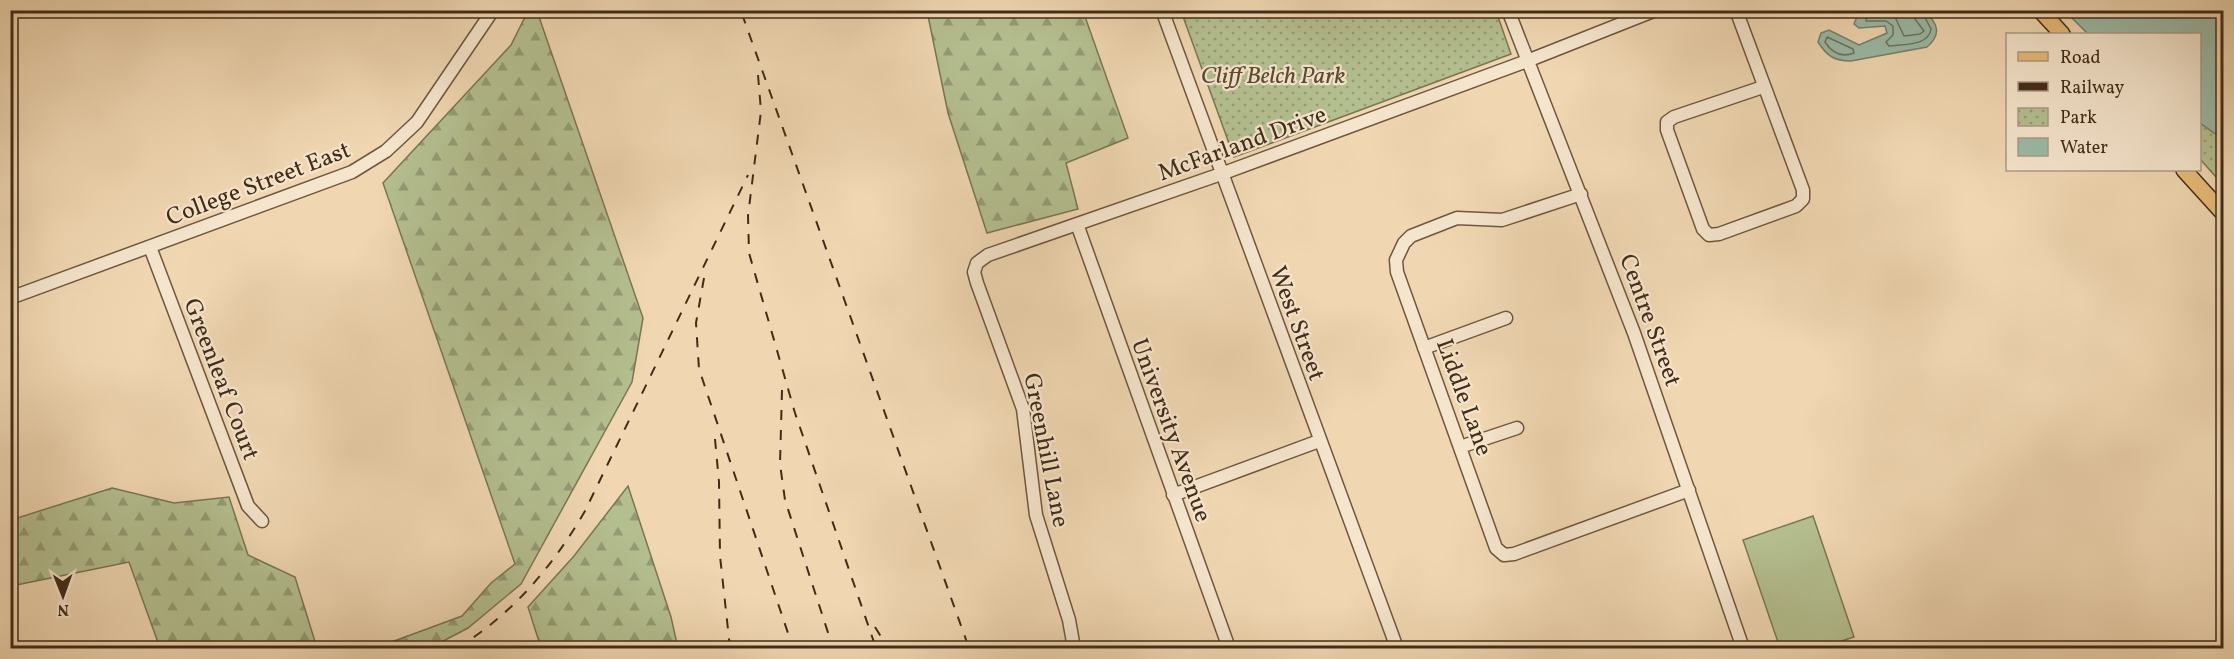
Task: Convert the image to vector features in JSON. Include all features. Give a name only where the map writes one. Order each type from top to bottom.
[{"type":"main road","points":[[2040,10],[2061,33]]},
{"type":"main road","points":[[2185,171],[2223,214]]},
{"type":"street","name":"College Street East","points":[[10,298],[314,188],[352,172],[386,151],[417,122],[493,10]]},
{"type":"street","name":"West Street","points":[[1162,10],[1397,648]]},
{"type":"street","name":"Centre Street","points":[[1508,10],[1634,333],[1743,648]]},
{"type":"street","name":"McFarland Drive","points":[[1077,224],[1221,174],[1527,61],[1656,10]]},
{"type":"street","points":[[1736,10],[1803,190],[1803,199],[1796,206],[1719,234],[1709,235],[1703,229],[1667,130],[1667,122],[1674,117],[1763,87]]},
{"type":"street","name":"Liddle Lane","points":[[1581,194],[1502,220],[1457,218],[1411,236],[1404,243],[1396,260],[1397,272],[1496,548],[1504,555],[1514,554],[1689,490]]},
{"type":"street","name":"University Avenue","points":[[1077,224],[1229,648]]},
{"type":"street","name":"Greenhill Lane","points":[[1074,648],[1069,620],[1036,515],[1023,409],[974,272],[977,263],[988,255],[1077,224]]},
{"type":"street","name":"Greenleaf Court","points":[[150,247],[248,506],[262,521]]},
{"type":"street","points":[[1424,348],[1506,318]]},
{"type":"street","points":[[1460,447],[1517,428]]},
{"type":"street","points":[[1173,495],[1319,441]]},
{"type":"green space","points":[[528,11],[537,11],[643,318],[632,382],[521,584],[468,628],[430,648],[375,648],[462,616],[491,583],[515,564],[383,183],[511,45]]},
{"type":"green space","points":[[927,11],[1083,11],[1128,138],[1066,163],[1078,209],[987,233],[948,113]]},
{"type":"green space","name":"Cliff Belch Park","points":[[1181,11],[1496,11],[1511,54],[1234,157]]},
{"type":"green space","points":[[2201,124],[2223,139],[2223,185],[2201,160]]},
{"type":"green space","points":[[628,486],[671,617],[678,648],[541,648],[528,607],[574,556]]},
{"type":"green space","points":[[112,488],[174,503],[229,497],[248,555],[295,577],[317,648],[160,648],[129,562],[11,586],[11,520]]},
{"type":"green space","points":[[1813,516],[1854,637],[1820,648],[1780,648],[1743,540]]},
{"type":"water","points":[[1866,11],[1924,11],[1935,24],[1935,38],[1927,47],[1851,61],[1835,59],[1828,54],[1818,42],[1821,33],[1829,30],[1859,45],[1887,33],[1885,26],[1859,28],[1854,24],[1858,14]]},
{"type":"water","points":[[2065,11],[2223,11],[2223,139],[2201,124],[2201,33],[2087,33]]},
{"type":"railway","points":[[742,14],[969,648]]},
{"type":"railway","points":[[758,75],[761,111],[748,216],[749,253],[795,413],[876,648]]},
{"type":"railway","points":[[457,648],[496,620],[530,588],[573,531],[585,511],[748,175]]},
{"type":"railway","points":[[704,278],[696,323],[699,369],[793,648]]},
{"type":"railway","points":[[782,390],[780,464],[785,500],[833,648]]},
{"type":"railway","points":[[715,439],[719,482],[720,556],[730,648]]},
{"type":"railway","points":[[875,627],[888,648]]}]
